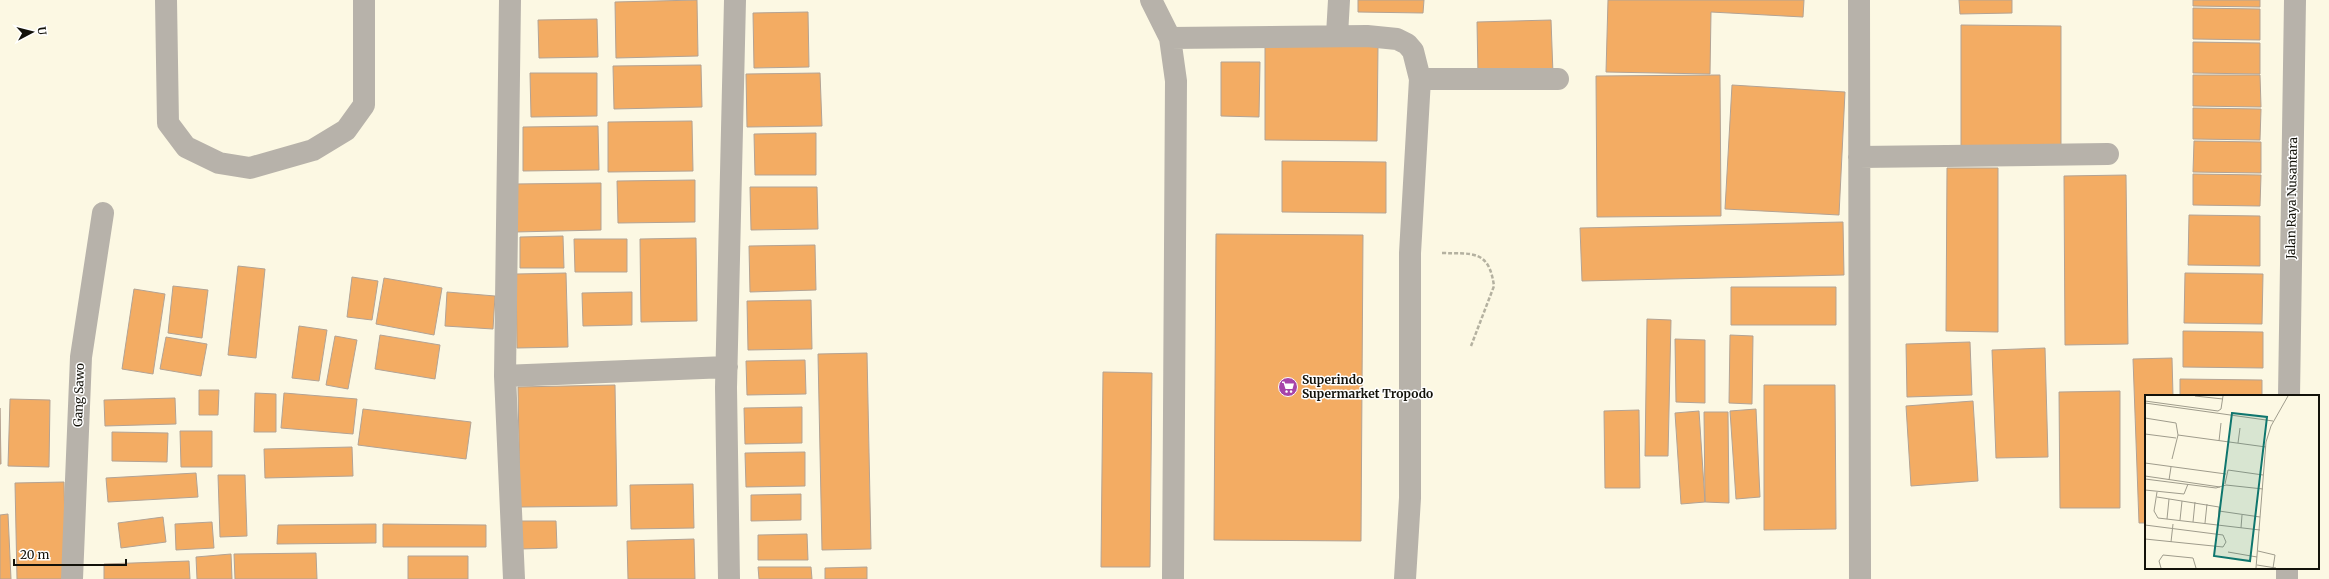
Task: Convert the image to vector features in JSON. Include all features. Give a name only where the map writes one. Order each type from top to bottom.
[{"type":"street","points":[[166,0],[168,123],[186,147],[219,163],[250,168],[313,150],[346,130],[364,106],[364,0]]},
{"type":"street","points":[[510,0],[505,376],[514,579]]},
{"type":"street","points":[[729,579],[727,367],[735,0]]},
{"type":"street","points":[[1151,0],[1170,38],[1176,81],[1173,579]]},
{"type":"street","points":[[1337,35],[1339,0]]},
{"type":"street","points":[[1859,0],[1860,579]]},
{"type":"street","name":"Jalan Raya Nusantara","points":[[2289,395],[2295,0]]},
{"type":"street","points":[[1170,38],[1337,35],[1387,37],[1402,41],[1413,51],[1420,80],[1410,253],[1410,498],[1405,579]]},
{"type":"street","points":[[1420,80],[1558,79]]},
{"type":"street","points":[[1859,156],[2108,154]]},
{"type":"street","name":"Gang Sawo","points":[[72,579],[81,357],[103,213]]},
{"type":"street","points":[[505,376],[727,367]]},
{"type":"path","points":[[1410,253],[1474,254],[1486,260],[1494,286],[1471,346]]},
{"type":"building","points":[[697,0],[698,56],[616,58],[615,2]]},
{"type":"building","points":[[1358,0],[1424,0],[1423,13],[1358,12]]},
{"type":"building","points":[[1608,0],[1804,0],[1803,17],[1711,12],[1710,74],[1606,72]]},
{"type":"building","points":[[1959,0],[2012,0],[2012,13],[1960,14]]},
{"type":"building","points":[[2193,0],[2260,0],[2260,7],[2193,6]]},
{"type":"building","points":[[2193,8],[2260,9],[2260,40],[2193,39]]},
{"type":"building","points":[[808,12],[809,67],[754,68],[753,13]]},
{"type":"building","points":[[597,19],[598,57],[539,58],[538,20]]},
{"type":"building","points":[[1551,20],[1553,74],[1478,75],[1477,22]]},
{"type":"building","points":[[1961,25],[2061,26],[2061,150],[1961,150]]},
{"type":"building","points":[[2193,42],[2260,43],[2260,74],[2193,73]]},
{"type":"building","points":[[1265,45],[1378,46],[1377,141],[1265,140]]},
{"type":"building","points":[[1221,62],[1260,62],[1259,117],[1221,116]]},
{"type":"building","points":[[701,65],[702,107],[614,109],[613,66]]},
{"type":"building","points":[[530,73],[597,73],[597,116],[531,117]]},
{"type":"building","points":[[820,73],[822,126],[747,127],[746,74]]},
{"type":"building","points":[[1720,75],[1721,216],[1597,217],[1596,76]]},
{"type":"building","points":[[2193,75],[2260,75],[2261,107],[2193,106]]},
{"type":"building","points":[[1732,85],[1845,92],[1839,215],[1725,209]]},
{"type":"building","points":[[2193,108],[2261,109],[2260,140],[2193,139]]},
{"type":"building","points":[[692,121],[693,171],[608,172],[608,122]]},
{"type":"building","points":[[598,126],[599,170],[523,171],[523,127]]},
{"type":"building","points":[[816,133],[816,175],[755,175],[754,134]]},
{"type":"building","points":[[2194,141],[2261,142],[2261,173],[2193,172]]},
{"type":"building","points":[[1282,161],[1386,162],[1386,213],[1282,212]]},
{"type":"building","points":[[1947,168],[1998,168],[1998,332],[1946,331]]},
{"type":"building","points":[[2193,174],[2261,175],[2260,206],[2193,205]]},
{"type":"building","points":[[2126,175],[2128,344],[2065,345],[2064,176]]},
{"type":"building","points":[[695,180],[695,222],[618,223],[617,181]]},
{"type":"building","points":[[601,183],[601,230],[515,232],[514,184]]},
{"type":"building","points":[[750,187],[817,187],[818,229],[751,230]]},
{"type":"building","points":[[2189,215],[2260,216],[2260,266],[2188,265]]},
{"type":"building","points":[[1843,222],[1844,275],[1582,281],[1580,228]]},
{"type":"building","name":"Superindo Supermarket Tropodo","points":[[1216,234],[1363,235],[1361,541],[1214,540]]},
{"type":"building","points":[[563,236],[564,268],[520,268],[520,237]]},
{"type":"building","points":[[696,238],[697,321],[641,322],[640,239]]},
{"type":"building","points":[[574,239],[627,239],[627,272],[575,272]]},
{"type":"building","points":[[815,245],[816,290],[750,292],[749,246]]},
{"type":"building","points":[[238,266],[265,269],[256,358],[228,355]]},
{"type":"building","points":[[566,273],[568,347],[517,348],[516,274]]},
{"type":"building","points":[[2185,273],[2263,274],[2262,324],[2184,323]]},
{"type":"building","points":[[352,277],[378,281],[372,320],[347,317]]},
{"type":"building","points":[[384,278],[442,288],[434,335],[376,324]]},
{"type":"building","points":[[173,286],[208,290],[202,338],[168,333]]},
{"type":"building","points":[[1731,287],[1836,287],[1836,325],[1731,325]]},
{"type":"building","points":[[134,289],[165,294],[153,374],[122,369]]},
{"type":"building","points":[[447,292],[495,296],[493,329],[445,326]]},
{"type":"building","points":[[632,292],[632,325],[583,326],[582,293]]},
{"type":"building","points":[[811,300],[812,349],[748,350],[747,301]]},
{"type":"building","points":[[1647,319],[1671,320],[1668,456],[1645,456]]},
{"type":"building","points":[[299,326],[327,330],[319,381],[292,378]]},
{"type":"building","points":[[2183,331],[2263,332],[2263,368],[2183,367]]},
{"type":"building","points":[[380,335],[440,345],[435,379],[375,369]]},
{"type":"building","points":[[1730,335],[1753,336],[1752,404],[1729,403]]},
{"type":"building","points":[[335,336],[357,340],[348,389],[326,385]]},
{"type":"building","points":[[166,337],[207,344],[201,376],[160,369]]},
{"type":"building","points":[[1675,339],[1705,340],[1705,403],[1676,402]]},
{"type":"building","points":[[1970,342],[1972,395],[1907,397],[1906,344]]},
{"type":"building","points":[[2045,348],[2048,457],[1996,458],[1992,350]]},
{"type":"building","points":[[867,353],[871,549],[822,550],[818,354]]},
{"type":"building","points":[[2172,358],[2173,395],[2145,395],[2145,523],[2139,523],[2133,359]]},
{"type":"building","points":[[805,360],[806,394],[747,395],[746,361]]},
{"type":"building","points":[[1103,372],[1152,373],[1150,567],[1101,567]]},
{"type":"building","points":[[2180,379],[2262,380],[2262,395],[2180,395]]},
{"type":"building","points":[[615,385],[617,506],[520,507],[518,387]]},
{"type":"building","points":[[1764,385],[1835,385],[1836,529],[1764,530]]},
{"type":"building","points":[[199,390],[219,390],[218,415],[199,415]]},
{"type":"building","points":[[2120,391],[2120,508],[2060,508],[2059,392]]},
{"type":"building","points":[[255,393],[276,394],[276,432],[254,432]]},
{"type":"building","points":[[284,393],[357,399],[353,434],[281,428]]},
{"type":"building","points":[[175,398],[176,424],[105,426],[104,400]]},
{"type":"building","points":[[10,399],[50,400],[49,467],[8,466]]},
{"type":"building","points":[[1973,401],[1978,481],[1911,486],[1906,406]]},
{"type":"building","points":[[802,407],[802,443],[745,444],[744,408]]},
{"type":"building","points":[[0,408],[1,464],[0,464]]},
{"type":"building","points":[[363,409],[471,422],[466,459],[358,445]]},
{"type":"building","points":[[1756,409],[1760,497],[1736,499],[1730,411]]},
{"type":"building","points":[[1639,410],[1640,488],[1605,488],[1604,411]]},
{"type":"building","points":[[1699,411],[1705,502],[1681,504],[1675,413]]},
{"type":"building","points":[[1704,412],[1728,412],[1729,503],[1705,502]]},
{"type":"building","points":[[180,431],[212,431],[212,467],[181,467]]},
{"type":"building","points":[[112,432],[168,433],[167,462],[112,461]]},
{"type":"building","points":[[352,447],[353,476],[265,478],[264,449]]},
{"type":"building","points":[[805,452],[805,486],[746,487],[745,453]]},
{"type":"building","points":[[196,473],[198,497],[108,502],[106,478]]},
{"type":"building","points":[[218,475],[245,475],[247,536],[220,537]]},
{"type":"building","points":[[64,482],[66,579],[17,579],[15,483]]},
{"type":"building","points":[[693,484],[694,528],[631,529],[630,485]]},
{"type":"building","points":[[801,494],[801,520],[751,521],[751,495]]},
{"type":"building","points":[[8,514],[11,579],[0,579],[0,515]]},
{"type":"building","points":[[163,517],[166,542],[121,548],[118,523]]},
{"type":"building","points":[[520,521],[556,521],[557,548],[520,549]]},
{"type":"building","points":[[212,522],[214,548],[176,550],[175,524]]},
{"type":"building","points":[[376,524],[376,543],[277,544],[278,525]]},
{"type":"building","points":[[383,524],[486,525],[486,547],[383,547]]},
{"type":"building","points":[[807,534],[808,560],[758,560],[758,535]]},
{"type":"building","points":[[694,539],[695,579],[628,579],[627,541]]},
{"type":"building","points":[[316,553],[317,579],[235,579],[234,554]]},
{"type":"building","points":[[231,554],[232,579],[197,579],[196,557]]},
{"type":"building","points":[[408,556],[468,556],[468,579],[408,579]]},
{"type":"building","points":[[189,561],[190,579],[104,579],[104,564]]},
{"type":"building","points":[[758,567],[811,567],[812,579],[759,579]]},
{"type":"building","points":[[867,567],[867,579],[825,579],[825,568]]},
{"type":"place","name":"Superindo Supermarket Tropodo","points":[[1288,387]]}]
